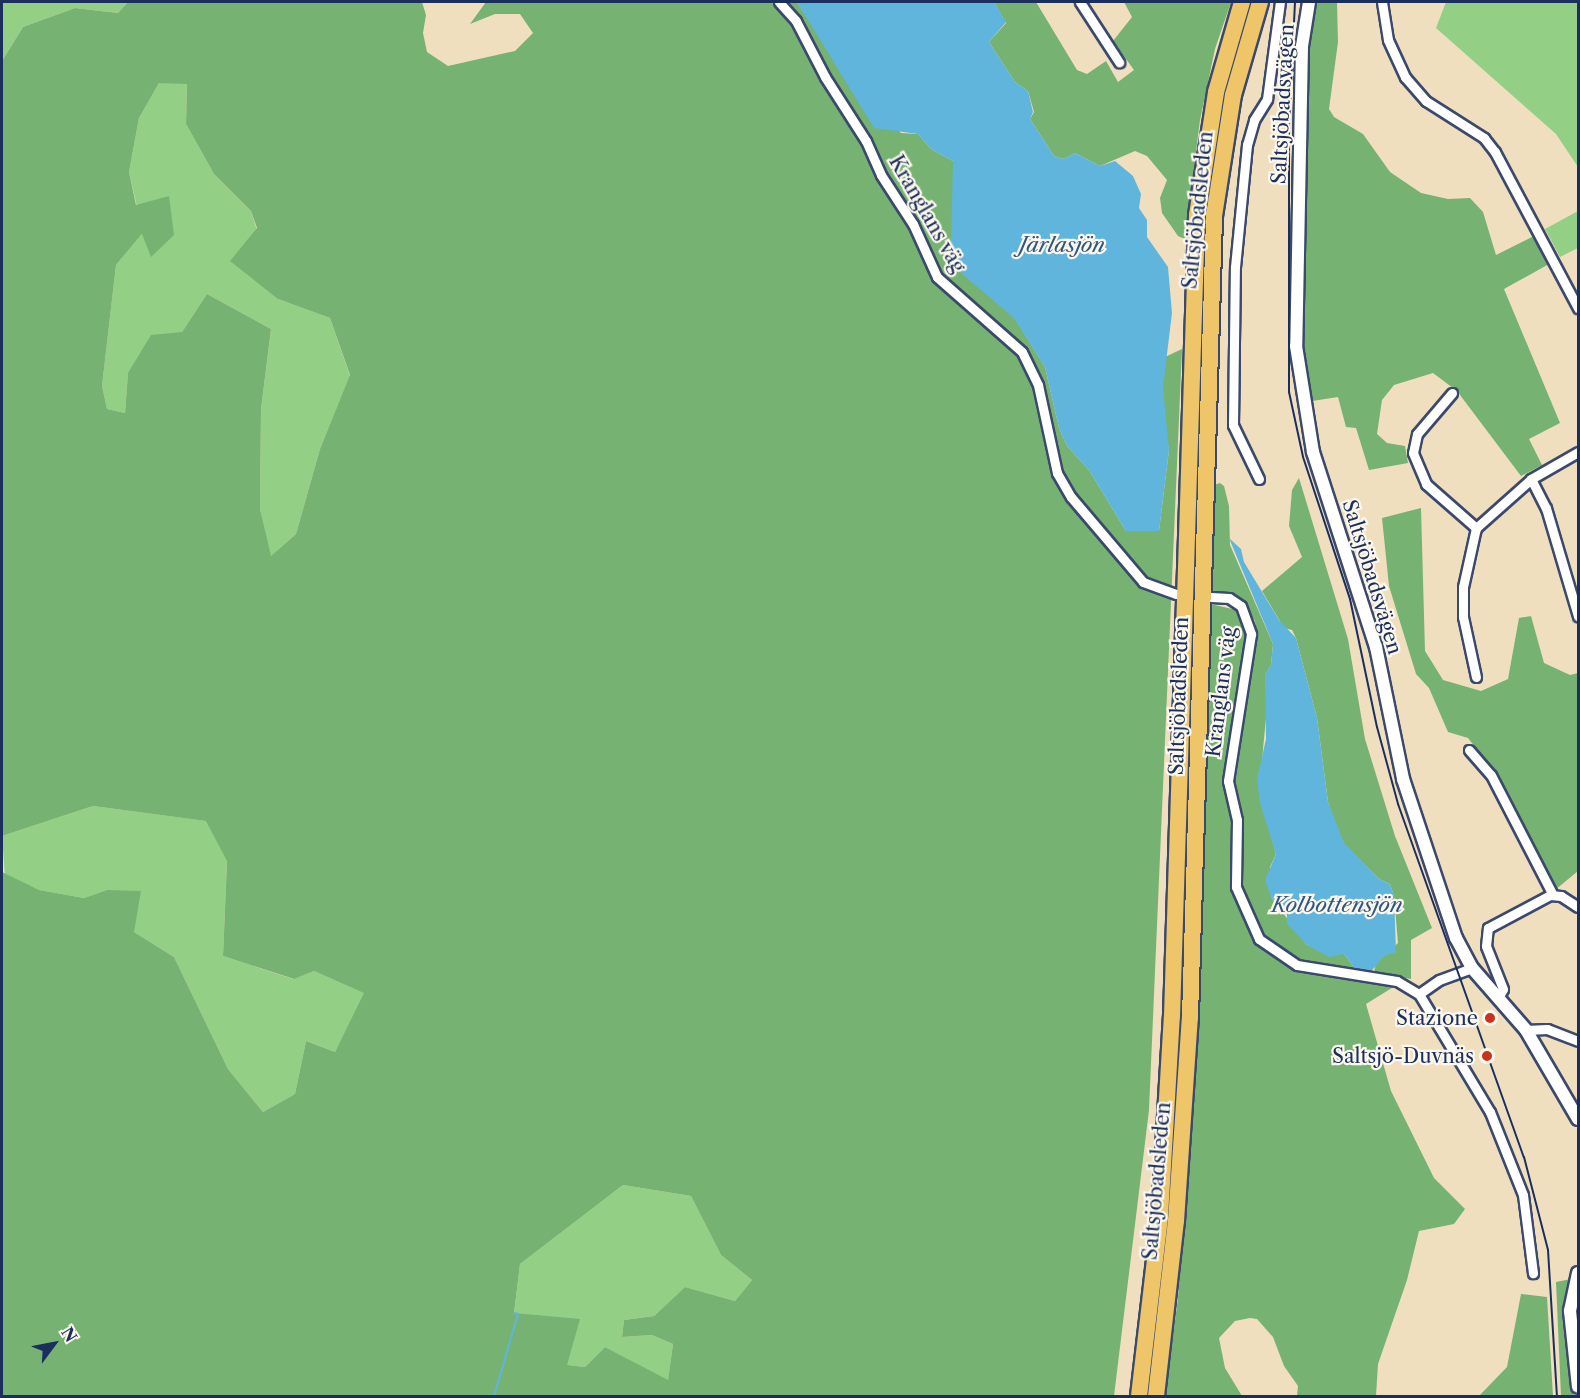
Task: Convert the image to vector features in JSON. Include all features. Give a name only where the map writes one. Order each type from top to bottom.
[{"type":"highway","name":"Saltsjöbadsleden","points":[[1139,1396],[1160,1216],[1173,1016],[1197,215],[1216,92],[1242,2]]},
{"type":"highway","name":"Saltsjöbadsleden","points":[[1156,1396],[1176,1221],[1190,1017],[1214,216],[1233,95],[1260,2]]},
{"type":"street","name":"Kranglans väg","points":[[778,2],[796,21],[825,77],[866,141],[881,175],[914,224],[937,277],[1007,334],[1023,352],[1038,385],[1057,473],[1071,497],[1143,582],[1176,594]]},
{"type":"street","points":[[1080,2],[1119,62]]},
{"type":"street","points":[[1259,479],[1233,425],[1235,267],[1247,145],[1254,120],[1267,99],[1280,2]]},
{"type":"street","name":"Saltsjöbadsvägen","points":[[1309,2],[1302,46],[1296,265],[1296,346],[1304,416],[1376,647],[1403,779],[1456,938],[1472,968],[1526,1030],[1578,1119]]},
{"type":"street","points":[[1382,2],[1388,40],[1405,77],[1426,101],[1484,138],[1495,152],[1578,308]]},
{"type":"street","points":[[1452,393],[1418,434],[1413,453],[1426,484],[1476,528]]},
{"type":"street","points":[[1476,677],[1463,617],[1463,587],[1476,528],[1531,479],[1578,452]]},
{"type":"street","points":[[1531,479],[1546,508],[1578,616]]},
{"type":"street","name":"Kranglans väg","points":[[1211,597],[1229,598],[1241,606],[1251,634],[1228,781],[1237,820],[1236,887],[1247,919],[1259,939],[1297,965],[1397,981],[1419,994]]},
{"type":"street","points":[[1468,750],[1491,775],[1553,895],[1578,907]]},
{"type":"street","points":[[1498,998],[1502,984],[1485,933],[1495,923],[1553,895]]},
{"type":"street","points":[[1472,968],[1439,980],[1419,994],[1490,1112],[1523,1195],[1533,1273]]},
{"type":"street","points":[[1526,1030],[1547,1029],[1578,1041]]},
{"type":"street","points":[[1578,1273],[1570,1311],[1578,1387]]},
{"type":"green space","points":[[2,2],[128,2],[118,13],[75,8],[23,27],[2,61]]},
{"type":"green space","points":[[128,2],[422,2],[426,15],[423,33],[427,52],[448,66],[515,51],[533,33],[520,14],[495,14],[470,24],[486,2],[797,2],[833,58],[901,133],[918,134],[931,149],[953,161],[996,301],[1014,317],[1045,367],[1059,428],[1067,446],[1089,470],[1126,531],[1159,531],[1169,450],[1156,385],[1165,357],[1182,349],[1149,1110],[1114,1396],[2,1396],[2,872],[39,890],[84,898],[107,890],[141,891],[134,932],[174,957],[228,1069],[263,1112],[295,1094],[306,1041],[335,1052],[364,993],[314,971],[294,979],[223,956],[227,861],[206,821],[93,806],[2,836],[2,61],[23,27],[75,8],[118,13]],"holes":[[[159,83],[187,84],[186,124],[214,174],[251,211],[257,228],[230,261],[278,299],[330,318],[350,375],[320,449],[296,534],[271,556],[260,509],[261,409],[271,329],[207,294],[182,332],[151,335],[128,373],[125,413],[107,409],[102,386],[116,265],[142,234],[151,257],[174,235],[169,196],[136,205],[129,172],[139,118]],[[623,1185],[691,1196],[721,1255],[752,1280],[735,1301],[685,1287],[654,1316],[624,1320],[622,1337],[652,1335],[673,1344],[668,1380],[605,1347],[585,1367],[567,1365],[580,1319],[514,1313],[520,1264]]]},
{"type":"green space","points":[[994,2],[1036,2],[1077,70],[1087,74],[1106,61],[1118,82],[1134,70],[1113,41],[1132,17],[1124,2],[1231,2],[1215,49],[1200,120],[1185,239],[1178,236],[1162,213],[1160,198],[1167,180],[1147,156],[1135,151],[1100,166],[1075,153],[1064,159],[1054,156],[1030,119],[1034,112],[1028,91],[1015,82],[989,42],[1006,23]]},
{"type":"green space","points":[[1314,2],[1337,2],[1338,42],[1329,109],[1334,117],[1363,134],[1390,172],[1421,193],[1448,199],[1470,198],[1483,212],[1496,255],[1534,236],[1549,264],[1504,289],[1560,423],[1529,439],[1542,465],[1521,476],[1457,391],[1433,373],[1394,385],[1382,400],[1377,434],[1387,443],[1405,446],[1408,463],[1369,470],[1356,428],[1346,427],[1338,397],[1306,402],[1301,364],[1301,226],[1309,26]]},
{"type":"green space","points":[[1446,2],[1578,2],[1578,167],[1556,134],[1436,28]]},
{"type":"green space","points":[[159,83],[187,83],[186,124],[214,174],[251,211],[278,299],[330,318],[350,376],[320,449],[296,534],[270,557],[260,509],[261,409],[271,329],[207,294],[182,332],[128,373],[125,413],[107,409],[102,386],[116,265],[143,233],[129,172],[139,118]]},
{"type":"green space","points":[[1578,211],[1578,248],[1560,257],[1545,229]]},
{"type":"green space","points":[[1299,478],[1348,639],[1365,739],[1395,836],[1432,928],[1411,940],[1411,979],[1374,972],[1376,963],[1398,943],[1394,896],[1390,884],[1379,879],[1344,844],[1335,824],[1328,802],[1317,718],[1296,638],[1292,630],[1284,628],[1262,591],[1302,557],[1289,526],[1292,490]]},
{"type":"green space","points":[[1220,483],[1224,486],[1229,506],[1230,545],[1273,644],[1271,665],[1265,675],[1267,707],[1259,792],[1276,854],[1270,867],[1271,897],[1307,945],[1344,954],[1358,973],[1301,962],[1261,937],[1240,886],[1242,820],[1234,776],[1235,741],[1257,637],[1255,621],[1240,600],[1210,593],[1214,485]]},
{"type":"green space","points":[[1421,508],[1425,651],[1443,680],[1481,691],[1508,679],[1519,618],[1531,616],[1544,663],[1570,675],[1578,673],[1578,871],[1555,890],[1495,772],[1468,738],[1448,732],[1429,688],[1416,674],[1389,586],[1382,518]]},
{"type":"green space","points":[[1210,604],[1237,610],[1244,620],[1246,634],[1224,781],[1234,819],[1233,888],[1244,921],[1255,939],[1296,967],[1395,986],[1366,1004],[1391,1091],[1434,1178],[1465,1209],[1454,1224],[1419,1231],[1407,1280],[1378,1364],[1376,1396],[1297,1396],[1298,1386],[1284,1366],[1273,1337],[1257,1319],[1250,1318],[1235,1321],[1219,1338],[1225,1368],[1242,1396],[1165,1396],[1178,1298],[1198,1036]]},
{"type":"green space","points":[[93,806],[207,821],[227,860],[223,956],[293,979],[314,971],[365,993],[335,1052],[306,1041],[295,1094],[263,1112],[228,1069],[174,957],[134,932],[107,890],[84,898],[39,890],[5,877],[2,836]]},
{"type":"green space","points":[[623,1185],[691,1196],[721,1255],[752,1280],[735,1301],[685,1287],[654,1316],[624,1320],[622,1337],[652,1335],[673,1344],[668,1381],[605,1347],[585,1367],[567,1365],[514,1313],[520,1264]]},
{"type":"green space","points":[[1571,1279],[1565,1311],[1574,1396],[1561,1396],[1556,1282]]},
{"type":"green space","points":[[1521,1294],[1547,1297],[1553,1396],[1479,1396],[1507,1367]]},
{"type":"water","name":"Järlasjön","points":[[797,2],[994,2],[1006,22],[989,42],[1015,82],[1028,91],[1033,112],[1030,119],[1054,156],[1064,159],[1075,153],[1100,166],[1115,161],[1133,176],[1141,194],[1139,208],[1147,220],[1147,237],[1168,267],[1172,313],[1163,387],[1169,450],[1159,531],[1126,531],[1089,470],[1067,446],[1059,428],[1045,367],[1014,318],[961,273],[951,244],[953,161],[931,149],[918,134],[874,128]]},
{"type":"water","name":"Kolbottensjön","points":[[1229,538],[1241,549],[1244,562],[1279,620],[1296,638],[1317,718],[1328,802],[1344,843],[1379,879],[1390,884],[1394,896],[1396,952],[1384,956],[1369,974],[1358,973],[1344,954],[1329,957],[1307,945],[1287,924],[1287,915],[1271,897],[1265,880],[1276,854],[1260,803],[1257,779],[1266,739],[1265,675],[1271,665],[1273,644]]},
{"type":"waterway","points":[[494,1396],[518,1314],[514,1313]]},
{"type":"railway","points":[[1295,2],[1289,124],[1289,392],[1303,457],[1350,599],[1377,727],[1398,804],[1524,1157],[1548,1250],[1557,1396]]},
{"type":"place","name":"Stazione","points":[[1490,1018]]},
{"type":"place","name":"Saltsjö-Duvnäs","points":[[1487,1056]]}]
